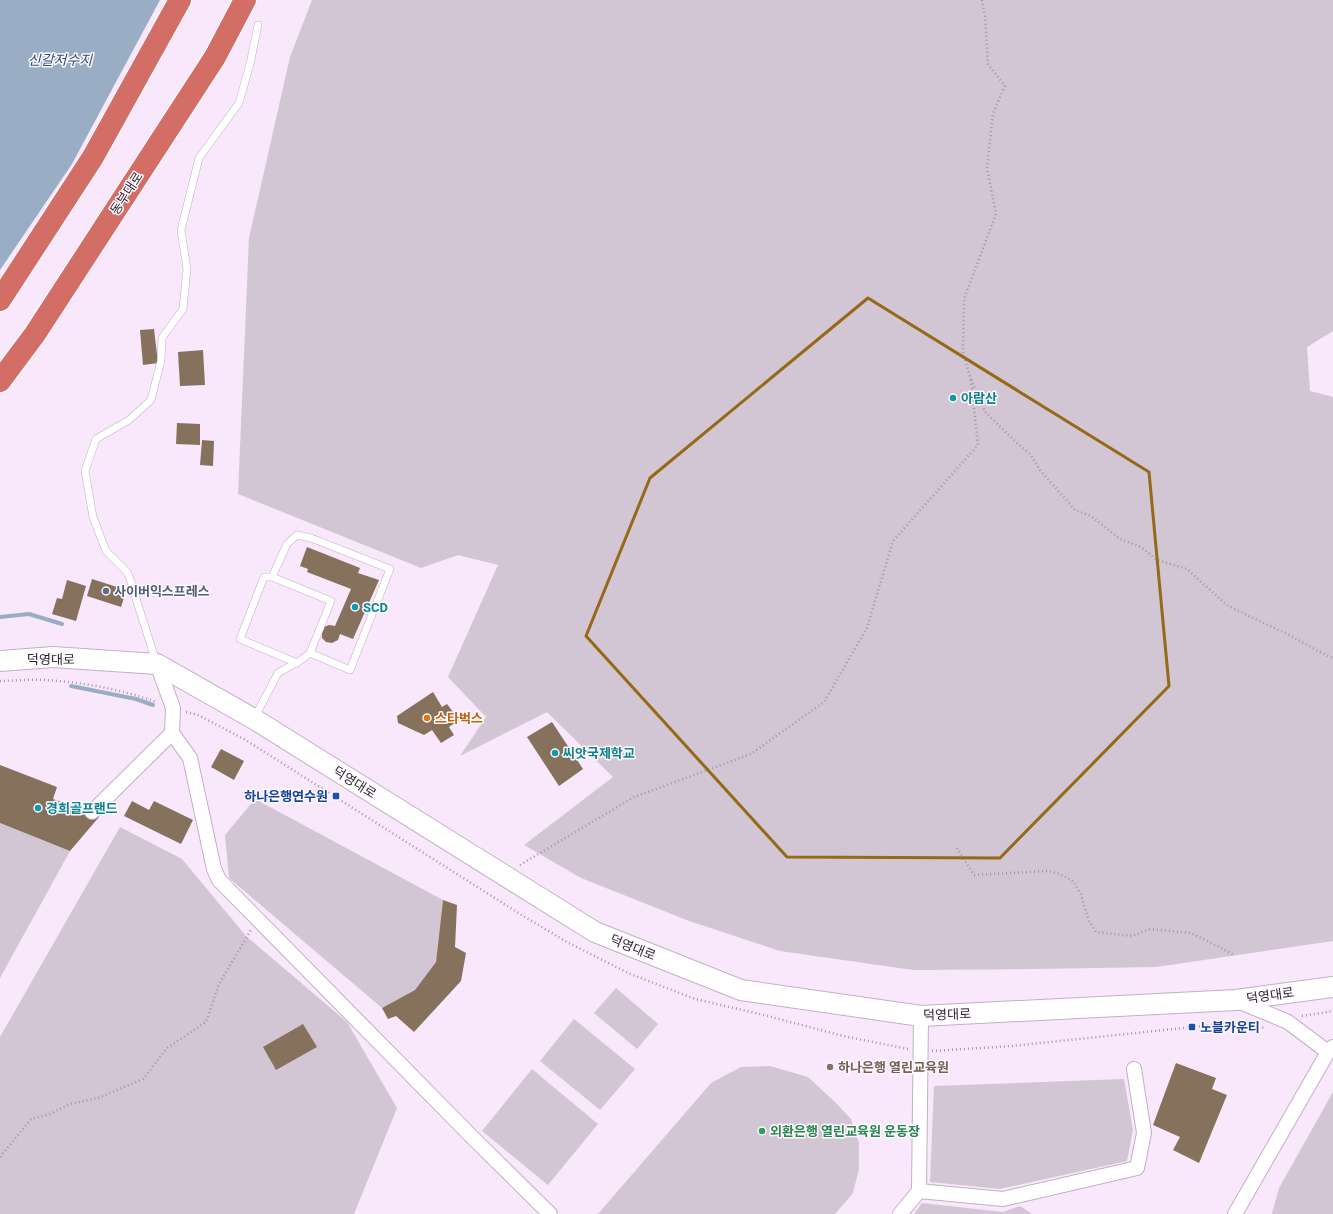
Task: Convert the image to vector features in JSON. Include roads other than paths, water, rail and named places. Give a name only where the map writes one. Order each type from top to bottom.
[{"type":"highway","points":[[0,300],[93,157],[180,0]]},
{"type":"highway","name":"동부대로","points":[[0,381],[35,334],[210,63],[245,0]]},
{"type":"main road","name":"덕영대로","points":[[0,661],[53,658],[157,664],[254,719],[595,932],[740,990],[921,1016],[1236,1000],[1333,987]]},
{"type":"street","points":[[157,664],[173,708],[172,733],[190,758],[214,868],[219,880],[468,1133],[550,1214]]},
{"type":"street","points":[[92,812],[172,733]]},
{"type":"street","points":[[1235,1214],[1331,1050],[1288,1022],[1236,1000]]},
{"type":"street","points":[[900,1214],[919,1190],[921,1016]]},
{"type":"street","points":[[919,1190],[1003,1199],[1137,1168],[1144,1133],[1134,1069]]},
{"type":"lane","points":[[157,664],[128,574],[106,551],[93,517],[86,471],[96,439],[129,420],[151,400],[161,361],[162,338],[183,309],[187,269],[181,230],[199,158],[239,103],[250,64],[258,25]]},
{"type":"lane","points":[[272,577],[287,544],[297,535],[311,538],[390,569],[350,670],[310,653]]},
{"type":"lane","points":[[254,719],[278,673],[297,663],[310,653],[331,601],[272,577],[264,577],[240,639],[297,663]]},
{"type":"water","name":"신갈저수지","points":[[0,0],[160,0],[72,164],[0,270]]},
{"type":"waterway","points":[[0,617],[29,614],[62,624]]},
{"type":"waterway","points":[[71,686],[136,699],[153,705]]},
{"type":"place","name":"아람산","points":[[953,398]]},
{"type":"place","name":"사이버익스프레스","points":[[106,591]]},
{"type":"place","name":"SCD","points":[[355,607]]},
{"type":"place","name":"스타벅스","points":[[427,718]]},
{"type":"place","name":"씨앗국제학교","points":[[555,753]]},
{"type":"place","name":"하나은행연수원","points":[[336,796]]},
{"type":"place","name":"경희골프랜드","points":[[38,808]]},
{"type":"place","name":"노블카운티","points":[[1192,1027]]},
{"type":"place","name":"하나은행 열린교육원","points":[[830,1067]]},
{"type":"place","name":"외환은행 열린교육원 운동장","points":[[762,1131]]}]
